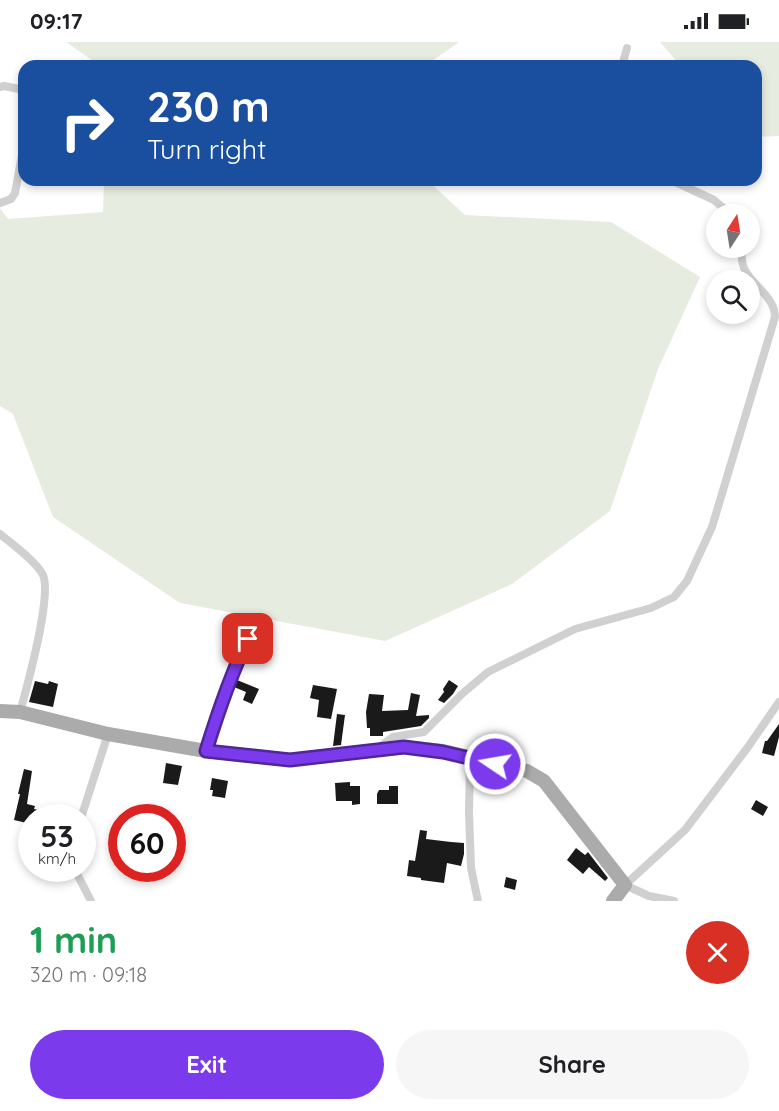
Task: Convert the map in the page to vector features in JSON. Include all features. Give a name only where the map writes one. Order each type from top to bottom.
[{"type":"main road","points":[[0,711],[20,712],[108,734],[206,751],[290,760],[404,747],[443,752],[527,771],[544,781],[625,885],[613,901]]},
{"type":"street","points":[[624,60],[627,48]]},
{"type":"street","points":[[0,87],[18,89]]},
{"type":"street","points":[[0,203],[11,198],[15,193],[18,177]]},
{"type":"street","points":[[684,186],[719,204]]},
{"type":"street","points":[[373,752],[393,736],[424,732],[488,672],[575,629],[651,608],[674,597],[687,581],[712,526],[777,317],[770,301],[746,273],[742,258]]},
{"type":"street","points":[[0,534],[39,568],[45,581],[37,646],[20,712]]},
{"type":"street","points":[[206,751],[220,704],[248,639]]},
{"type":"street","points":[[674,901],[649,896],[625,885],[685,830],[779,702]]},
{"type":"street","points":[[86,804],[108,734]]},
{"type":"street","points":[[470,759],[471,868],[478,901]]},
{"type":"street","points":[[81,882],[91,901]]},
{"type":"shaded area","points":[[66,42],[459,42],[434,60],[92,60]]},
{"type":"shaded area","points":[[660,42],[779,42],[779,136],[762,137],[762,60],[676,60]]},
{"type":"shaded area","points":[[104,186],[434,186],[465,215],[611,222],[700,277],[658,369],[610,511],[512,584],[385,641],[180,603],[53,517],[13,414],[0,406],[0,208],[8,219],[103,212]]},
{"type":"building","points":[[237,680],[259,689],[252,704],[243,700],[246,692],[234,687]]},
{"type":"building","points":[[449,680],[458,686],[444,703],[438,700]]},
{"type":"building","points":[[35,681],[48,684],[49,681],[58,684],[53,707],[29,702]]},
{"type":"building","points":[[313,685],[337,689],[331,719],[317,717],[319,700],[310,698]]},
{"type":"building","points":[[411,693],[420,695],[416,716],[429,715],[429,718],[421,726],[383,732],[383,736],[370,736],[366,712],[369,694],[384,695],[382,711],[408,710]]},
{"type":"building","points":[[337,714],[345,715],[341,745],[333,746]]},
{"type":"building","points":[[779,724],[779,737],[774,756],[762,753],[765,741]]},
{"type":"building","points":[[166,763],[182,766],[178,785],[163,783]]},
{"type":"building","points":[[24,769],[32,771],[27,804],[18,804],[18,821],[14,820],[20,794],[18,794]]},
{"type":"building","points":[[212,778],[228,781],[225,798],[212,796],[213,790],[210,790]]},
{"type":"building","points":[[350,782],[350,786],[360,786],[360,804],[352,805],[352,801],[336,801],[335,783]]},
{"type":"building","points":[[389,786],[398,786],[398,804],[377,804],[379,790],[389,790]]},
{"type":"building","points":[[756,800],[768,807],[763,816],[751,809]]},
{"type":"building","points":[[420,830],[427,831],[426,839],[464,843],[461,866],[447,863],[444,883],[407,876],[409,860],[415,861]]},
{"type":"building","points":[[576,848],[585,855],[588,852],[608,878],[605,881],[589,867],[583,874],[567,860]]},
{"type":"building","points":[[506,877],[517,880],[515,890],[504,887]]},
{"type":"route","points":[[248,639],[220,704],[206,751],[290,760],[404,747],[443,752],[495,764]]}]
